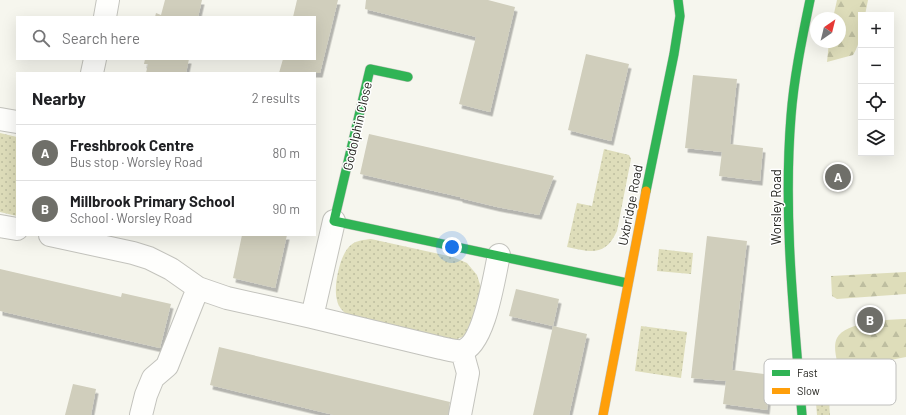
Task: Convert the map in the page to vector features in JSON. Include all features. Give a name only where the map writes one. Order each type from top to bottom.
[{"type":"street","points":[[105,16],[108,0]]},
{"type":"street","name":"Uxbridge Road","points":[[603,415],[627,283],[674,54],[680,16],[678,0]]},
{"type":"street","name":"Worsley Road","points":[[798,359],[789,245],[789,164],[791,116],[796,64],[810,0]]},
{"type":"street","points":[[92,72],[96,60]]},
{"type":"street","name":"Godolphin Close","points":[[312,317],[370,69],[408,77]]},
{"type":"street","points":[[0,119],[16,122]]},
{"type":"street","points":[[334,221],[627,283]]},
{"type":"street","points":[[0,226],[16,229]]},
{"type":"street","points":[[59,236],[150,258],[171,269],[198,288],[227,298],[312,317],[407,341],[462,351],[473,344],[481,329],[499,255]]},
{"type":"street","points":[[141,415],[146,395],[153,378],[167,366],[198,288]]},
{"type":"street","points":[[460,415],[468,373],[462,351]]},
{"type":"street","name":"Worsley Road","points":[[801,405],[802,415]]},
{"type":"green space","points":[[837,0],[868,0],[866,12],[858,12],[858,46],[853,55],[827,62],[828,48],[846,48],[846,12],[834,12]]},
{"type":"green space","points":[[0,133],[16,137],[16,216],[0,212]]},
{"type":"green space","points":[[604,149],[629,155],[631,159],[617,231],[608,245],[596,251],[567,247],[577,203],[592,206]]},
{"type":"green space","points":[[371,239],[453,257],[467,263],[477,275],[481,288],[473,324],[467,335],[455,340],[347,315],[341,309],[338,305],[336,287],[338,271],[344,255],[353,243]]},
{"type":"green space","points":[[659,249],[693,253],[691,274],[657,271]]},
{"type":"green space","points":[[906,272],[906,294],[837,299],[832,296],[831,276]]},
{"type":"green space","points":[[906,319],[906,357],[896,359],[837,359],[835,346],[837,338],[842,333],[849,328],[868,322]]},
{"type":"green space","points":[[641,326],[687,332],[681,378],[635,371]]},
{"type":"green space","points":[[816,405],[829,405],[830,415],[817,415]]},
{"type":"building","points":[[165,0],[202,0],[198,16],[155,16],[156,13],[161,15]]},
{"type":"building","points":[[297,0],[338,0],[320,73],[279,72],[283,60],[316,60],[316,16],[293,16]]},
{"type":"building","points":[[366,0],[488,0],[515,7],[490,112],[459,104],[476,37],[365,9]]},
{"type":"building","points":[[586,54],[629,64],[611,141],[568,130]]},
{"type":"building","points":[[145,60],[189,60],[186,72],[146,72],[148,64],[144,64]]},
{"type":"building","points":[[693,75],[737,79],[730,144],[763,148],[760,181],[719,176],[722,152],[685,148]]},
{"type":"building","points":[[369,134],[554,176],[539,215],[497,207],[360,174]]},
{"type":"building","points":[[242,236],[287,236],[275,288],[233,278]]},
{"type":"building","points":[[707,236],[747,241],[732,370],[764,374],[764,405],[768,405],[767,410],[723,404],[726,381],[691,378]]},
{"type":"building","points":[[0,269],[121,297],[122,293],[171,304],[160,348],[0,311]]},
{"type":"building","points":[[516,289],[559,299],[553,326],[509,316]]},
{"type":"building","points":[[553,326],[587,334],[569,415],[533,415]]},
{"type":"building","points":[[219,347],[450,402],[448,415],[334,415],[210,385]]},
{"type":"building","points":[[73,384],[96,389],[91,415],[65,415]]},
{"type":"traffic: fast","points":[[646,191],[674,54],[680,16],[678,0]]},
{"type":"traffic: fast","points":[[798,359],[790,266],[788,191],[789,153],[794,87],[810,0]]},
{"type":"traffic: fast","points":[[408,77],[370,69],[334,221],[627,283]]},
{"type":"traffic: fast","points":[[801,405],[802,415]]},
{"type":"traffic: slow","points":[[603,415],[646,191]]},
{"type":"place","name":"Freshbrook Centre","points":[[838,177]]},
{"type":"place","name":"Millbrook Primary School","points":[[870,320]]}]
